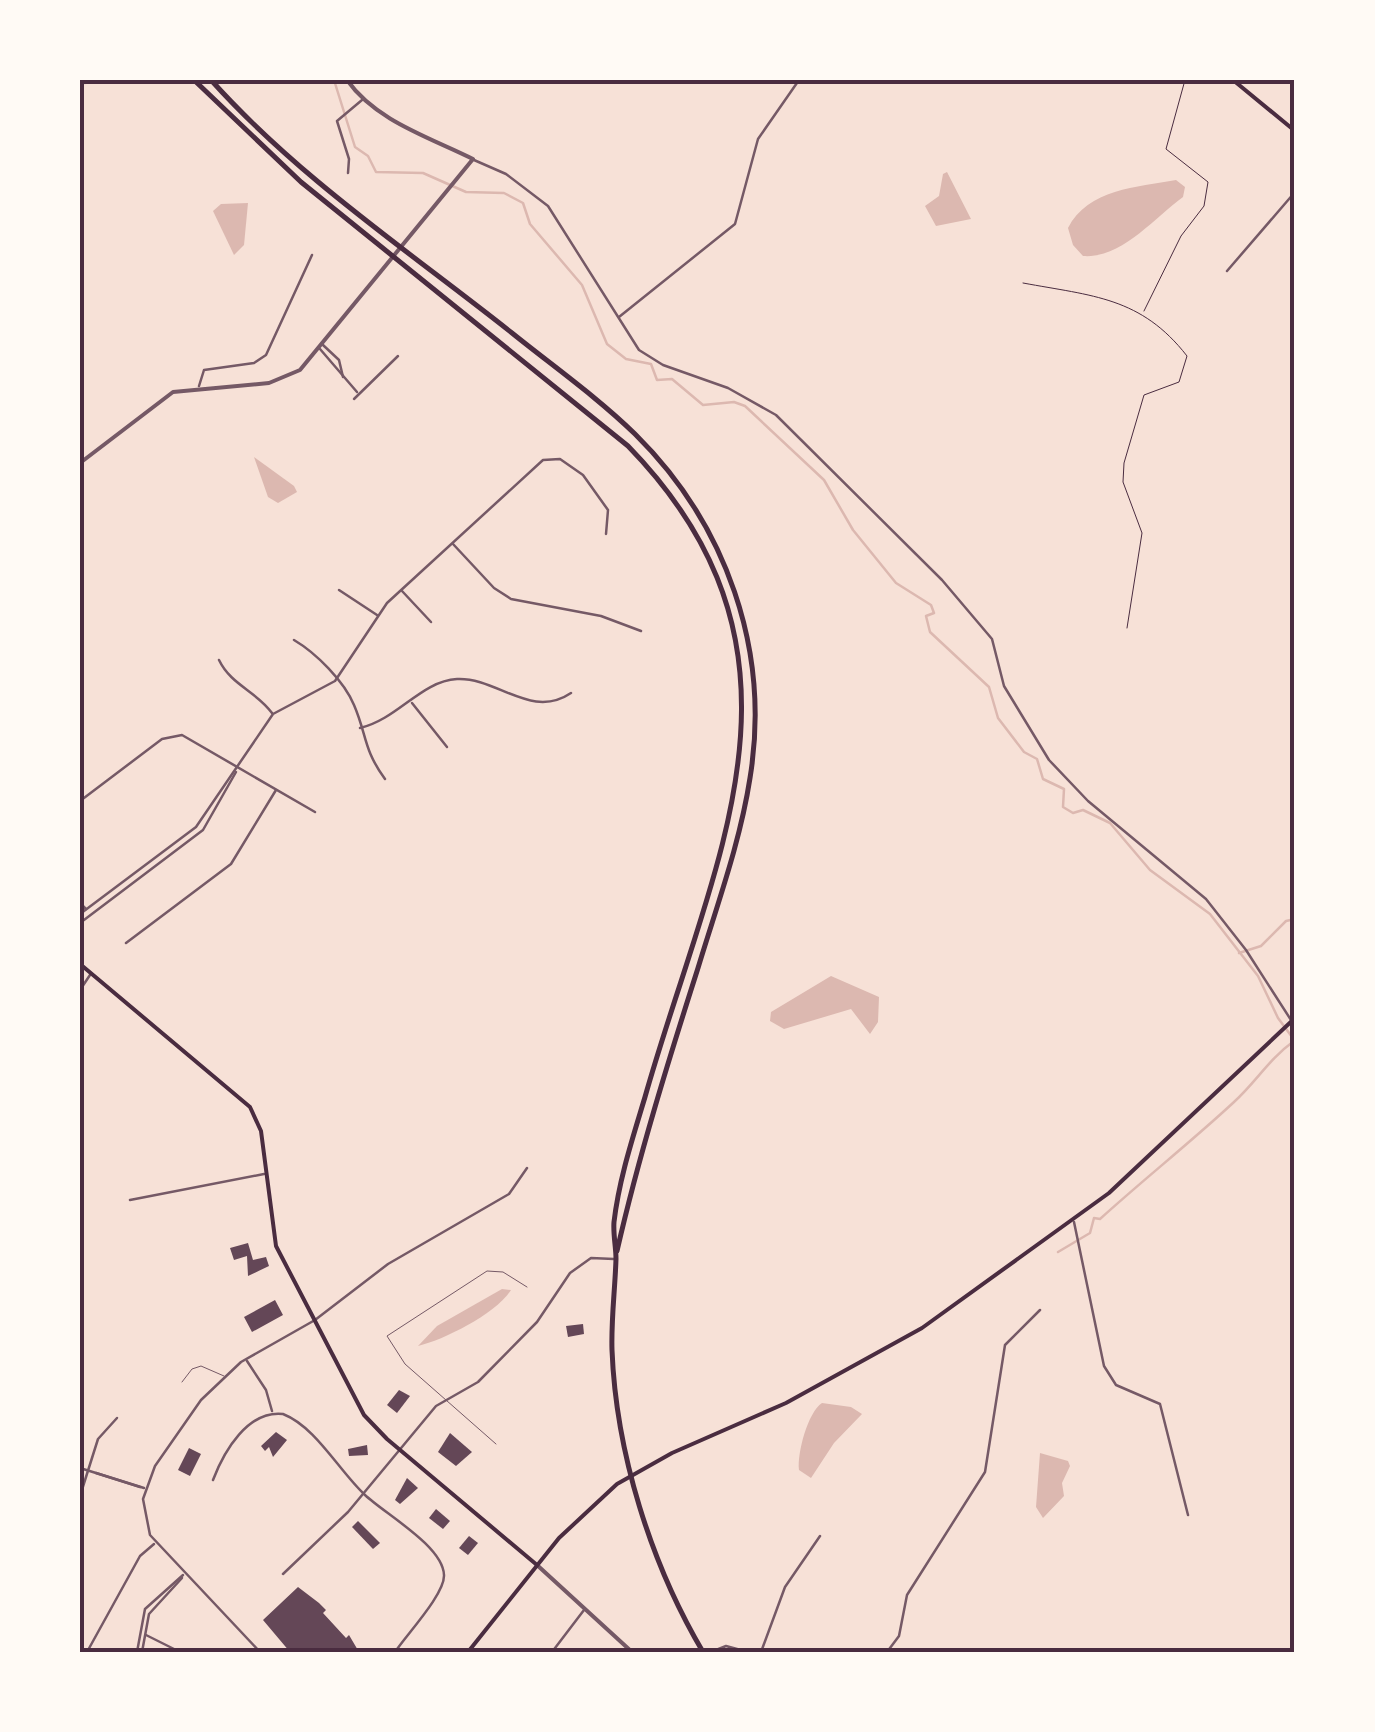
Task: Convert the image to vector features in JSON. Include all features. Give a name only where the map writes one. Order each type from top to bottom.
[{"type":"main road","points":[[194,80],[266,152],[588,412],[653,472],[713,566],[734,632],[744,727],[734,802],[627,1159],[614,1224],[613,1362],[632,1474],[658,1555],[707,1652]]},
{"type":"main road","points":[[212,80],[275,145],[602,404],[654,455],[687,495],[723,555],[744,621],[754,700],[745,808],[640,1152],[616,1259]]},
{"type":"main road","points":[[1233,80],[1295,131]]},
{"type":"main road","points":[[80,964],[250,1107],[261,1131],[276,1246],[364,1415],[399,1450],[537,1565]]},
{"type":"main road","points":[[468,1652],[577,1518],[632,1474],[786,1403],[903,1340],[1074,1220],[1155,1154],[1250,1056],[1293,1019]]},
{"type":"street","points":[[347,80],[362,100],[506,174],[548,206],[633,344],[649,358],[728,388],[786,423],[942,580],[992,639],[1004,686],[1042,751],[1088,801],[1209,902],[1293,1019]]},
{"type":"street","points":[[618,318],[736,224],[758,139],[800,80]]},
{"type":"street","points":[[80,83],[106,82]]},
{"type":"street","points":[[348,173],[349,158],[337,121],[362,100]]},
{"type":"street","points":[[80,463],[158,400],[199,386],[279,381],[300,370],[473,159]]},
{"type":"street","points":[[1227,271],[1295,192]]},
{"type":"street","points":[[199,386],[204,370],[250,364],[266,355],[312,255]]},
{"type":"street","points":[[321,347],[333,359],[343,379],[359,394]]},
{"type":"street","points":[[354,400],[398,356]]},
{"type":"street","points":[[80,924],[203,830],[273,714],[336,681],[378,616],[401,590],[534,468],[552,457],[582,476],[606,504],[606,534]]},
{"type":"street","points":[[452,542],[494,588],[511,600],[601,616],[641,631]]},
{"type":"street","points":[[339,590],[378,616]]},
{"type":"street","points":[[401,590],[431,622]]},
{"type":"street","points":[[294,640],[312,650],[352,701],[366,752],[385,780]]},
{"type":"street","points":[[218,660],[230,679],[260,698],[273,714]]},
{"type":"street","points":[[360,728],[386,721],[438,683],[462,679],[530,702],[553,700],[570,693]]},
{"type":"street","points":[[411,702],[448,747]]},
{"type":"street","points":[[80,801],[173,735],[189,737],[315,812]]},
{"type":"street","points":[[80,914],[196,827],[238,769]]},
{"type":"street","points":[[126,942],[231,864],[276,788]]},
{"type":"street","points":[[80,903],[90,914]]},
{"type":"street","points":[[80,990],[90,974]]},
{"type":"street","points":[[260,1652],[155,1543],[143,1515],[143,1487],[178,1432],[224,1376],[245,1359],[315,1320],[388,1264],[509,1194],[528,1168]]},
{"type":"street","points":[[130,1200],[266,1174]]},
{"type":"street","points":[[1074,1220],[1104,1366],[1119,1387],[1160,1404],[1188,1515]]},
{"type":"street","points":[[283,1574],[364,1494],[443,1399],[488,1372],[536,1322],[581,1263],[591,1258],[616,1259]]},
{"type":"street","points":[[887,1652],[900,1636],[908,1595],[984,1472],[1005,1346],[1040,1310]]},
{"type":"street","points":[[245,1359],[266,1390],[272,1413]]},
{"type":"street","points":[[212,1480],[239,1436],[256,1420],[272,1413],[294,1420],[364,1494],[437,1554],[444,1574],[440,1590],[396,1652]]},
{"type":"street","points":[[80,1496],[101,1433],[117,1418]]},
{"type":"street","points":[[80,1468],[143,1487]]},
{"type":"street","points":[[761,1652],[785,1587],[820,1536]]},
{"type":"street","points":[[87,1652],[140,1556],[155,1543]]},
{"type":"street","points":[[537,1565],[632,1652]]},
{"type":"street","points":[[142,1634],[152,1608],[184,1574]]},
{"type":"street","points":[[140,1652],[146,1609],[163,1588],[184,1574]]},
{"type":"street","points":[[552,1652],[585,1609]]},
{"type":"street","points":[[142,1634],[180,1652]]},
{"type":"street","points":[[707,1652],[726,1646],[748,1652]]},
{"type":"lane","points":[[496,1444],[405,1364],[388,1341],[388,1332],[487,1270],[503,1272],[526,1287]]},
{"type":"lane","points":[[182,1382],[192,1369],[201,1366],[224,1376]]},
{"type":"path","points":[[1143,313],[1182,236],[1204,206],[1208,182],[1166,150],[1166,135],[1185,80]]},
{"type":"path","points":[[1024,283],[1108,301],[1143,313],[1162,325],[1187,356],[1178,382],[1144,395],[1131,428],[1123,482],[1142,533],[1128,628]]},
{"type":"shaded area","points":[[947,172],[971,219],[936,226],[925,206],[939,196],[943,174]]},
{"type":"shaded area","points":[[1176,180],[1185,187],[1183,197],[1136,236],[1097,255],[1083,256],[1073,245],[1068,228],[1088,205],[1115,192]]},
{"type":"shaded area","points":[[248,203],[244,245],[234,255],[213,211],[221,204]]},
{"type":"shaded area","points":[[254,457],[297,492],[278,503],[268,497]]},
{"type":"shaded area","points":[[831,976],[879,997],[878,1022],[870,1034],[851,1009],[784,1029],[770,1021],[771,1012]]},
{"type":"shaded area","points":[[502,1289],[511,1290],[482,1316],[455,1332],[418,1346],[437,1326]]},
{"type":"shaded area","points":[[822,1403],[851,1407],[862,1414],[834,1443],[811,1478],[799,1470],[800,1454],[808,1424]]},
{"type":"shaded area","points":[[1040,1453],[1068,1461],[1070,1466],[1062,1483],[1064,1496],[1043,1518],[1036,1507]]},
{"type":"building","points":[[248,1243],[253,1260],[266,1257],[269,1266],[248,1276],[247,1256],[234,1260],[230,1248]]},
{"type":"building","points":[[275,1300],[283,1315],[252,1332],[244,1317]]},
{"type":"building","points":[[583,1324],[584,1334],[568,1337],[566,1326]]},
{"type":"building","points":[[399,1390],[410,1396],[397,1413],[387,1405]]},
{"type":"building","points":[[276,1432],[287,1440],[273,1457],[269,1447],[265,1451],[261,1446]]},
{"type":"building","points":[[450,1433],[472,1452],[456,1466],[438,1452]]},
{"type":"building","points":[[367,1445],[368,1455],[349,1456],[348,1449]]},
{"type":"building","points":[[189,1448],[201,1454],[190,1476],[178,1470]]},
{"type":"building","points":[[407,1478],[418,1488],[400,1504],[395,1500]]},
{"type":"building","points":[[436,1509],[450,1521],[443,1529],[429,1518]]},
{"type":"building","points":[[358,1521],[380,1543],[373,1549],[352,1527]]},
{"type":"building","points":[[469,1536],[478,1543],[468,1555],[459,1548]]},
{"type":"building","points":[[298,1587],[326,1610],[323,1613],[346,1638],[349,1635],[359,1652],[290,1652],[263,1620]]},
{"type":"waterway","points":[[334,80],[355,147],[368,156],[376,172],[423,173],[466,192],[504,193],[523,203],[530,224],[582,285],[607,344],[626,359],[651,364],[657,380],[672,379],[703,405],[734,402],[745,406],[824,480],[853,530],[896,583],[931,605],[934,613],[926,616],[930,632],[989,687],[998,718],[1024,752],[1037,759],[1043,779],[1064,789],[1063,807],[1073,813],[1083,810],[1110,823],[1150,870],[1210,914],[1258,976],[1278,1018],[1295,1041]]},
{"type":"waterway","points":[[1239,953],[1261,946],[1286,921],[1295,919]]},
{"type":"waterway","points":[[1058,1252],[1090,1233],[1094,1218],[1100,1219],[1218,1117],[1294,1041]]}]
